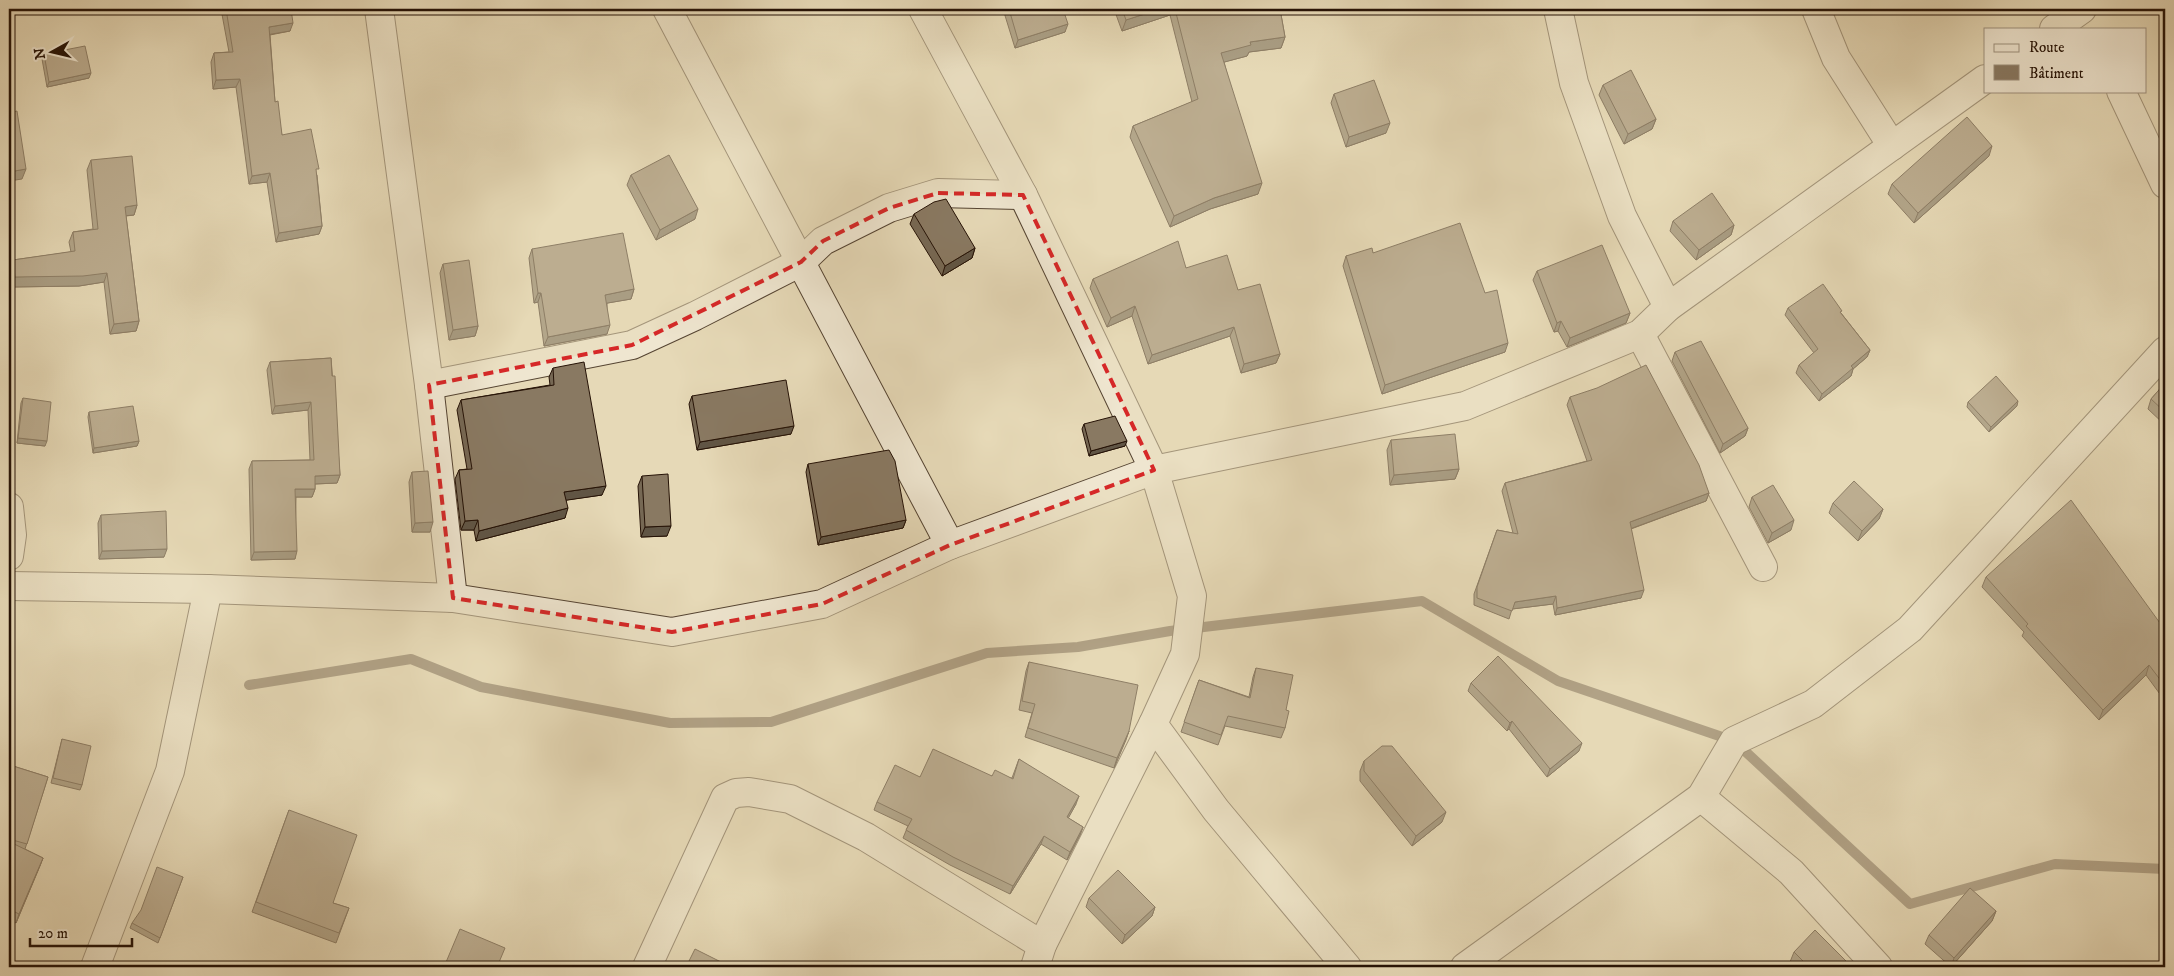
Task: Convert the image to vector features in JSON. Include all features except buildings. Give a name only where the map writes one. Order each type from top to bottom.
[{"type":"street","points":[[379,9],[428,385],[453,598]]},
{"type":"street","points":[[667,9],[950,545]]},
{"type":"street","points":[[647,967],[725,798],[736,793],[749,792],[790,799],[866,837],[1038,956],[1153,724],[1185,654],[1192,596],[1154,470],[1023,195],[923,9]]},
{"type":"street","points":[[1558,9],[1574,82],[1622,216],[1668,307]]},
{"type":"street","points":[[1816,9],[1836,58],[1892,146]]},
{"type":"street","points":[[2055,28],[2081,9],[2090,28]]},
{"type":"street","points":[[9,586],[208,589],[453,598],[672,632],[822,604],[950,545],[1154,470],[1465,406],[1640,334],[1668,307],[1984,80]]},
{"type":"street","points":[[2121,92],[2165,184]]},
{"type":"street","points":[[428,385],[632,345],[695,316],[800,262],[823,241],[889,208],[938,193],[1023,195]]},
{"type":"street","points":[[1640,334],[1763,567]]},
{"type":"street","points":[[1465,967],[1701,797],[1734,741],[1813,704],[1910,629],[2165,351]]},
{"type":"street","points":[[9,507],[12,536],[9,556]]},
{"type":"street","points":[[95,967],[170,771],[208,589]]},
{"type":"street","points":[[1153,724],[1216,810],[1347,967]]},
{"type":"street","points":[[1701,797],[1791,872],[1878,967]]},
{"type":"highlighted area","points":[[938,193],[1023,195],[1154,470],[950,545],[822,604],[672,632],[453,598],[429,385],[632,345],[801,262],[823,241],[889,208]]},
{"type":"waterway","points":[[249,685],[411,659],[481,687],[670,723],[771,722],[987,653],[1078,647],[1170,631],[1422,601],[1558,681],[1734,741],[1910,904],[2055,864],[2165,869]]}]
